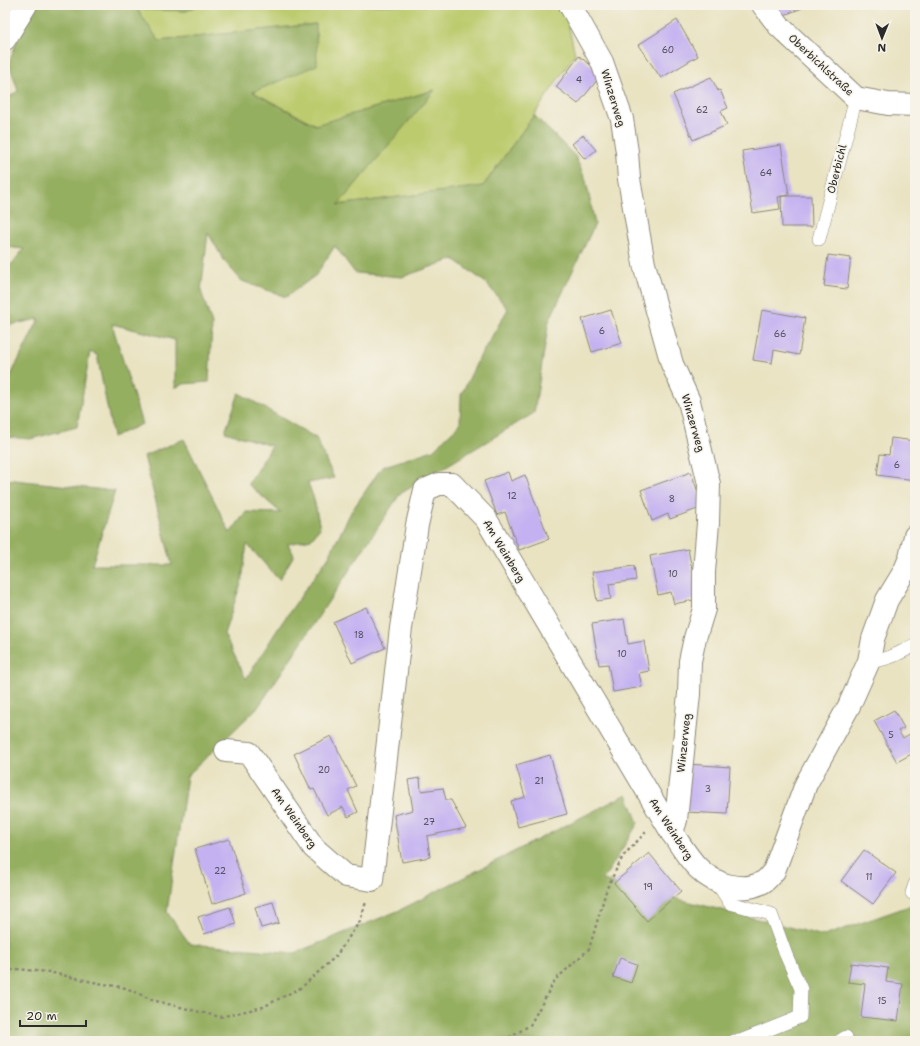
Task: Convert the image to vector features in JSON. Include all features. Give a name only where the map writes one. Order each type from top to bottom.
[{"type":"street","points":[[5,39],[26,5]]},
{"type":"street","name":"Winzerweg","points":[[570,5],[602,62],[622,119],[629,179],[644,264],[672,364],[689,401],[709,484],[708,523],[704,572],[704,609],[690,661],[689,694],[676,820],[666,824]]},
{"type":"street","name":"Oberbichlstraße","points":[[764,5],[779,26],[856,98],[888,104],[915,105]]},
{"type":"street","name":"Am Weinberg","points":[[226,750],[249,753],[314,848],[346,876],[372,880],[401,628],[417,525],[425,490],[438,484],[452,484],[486,520],[666,824],[696,867],[706,876],[716,881],[728,886],[746,888],[764,882],[774,871],[806,784],[849,706],[869,661],[873,639],[887,600],[904,572],[910,558],[915,536]]},
{"type":"lane","name":"Oberbichl","points":[[819,239],[856,98]]},
{"type":"lane","points":[[869,661],[879,661],[890,658],[915,645]]},
{"type":"lane","points":[[716,881],[730,903],[772,914],[786,955],[801,988],[800,1017],[740,1041],[734,1041]]},
{"type":"path","points":[[504,1041],[530,1025],[555,980],[589,949],[607,888],[623,856],[666,824]]},
{"type":"path","points":[[5,972],[16,969],[49,972],[126,988],[152,1000],[220,1017],[263,1007],[302,987],[336,956],[360,921],[372,880]]},
{"type":"green space","points":[[30,5],[199,5],[186,11],[137,9],[159,41],[316,24],[317,65],[253,92],[315,125],[435,90],[338,205],[483,186],[534,115],[575,156],[586,181],[595,224],[549,321],[534,413],[400,494],[259,706],[187,776],[167,912],[190,944],[295,953],[400,910],[627,794],[638,823],[603,880],[824,936],[915,904],[915,1041],[5,1041],[5,479],[115,491],[92,565],[172,565],[144,456],[184,439],[230,533],[246,512],[281,513],[248,484],[272,446],[225,432],[239,393],[316,438],[334,478],[308,483],[314,499],[320,528],[311,539],[288,544],[294,555],[279,580],[247,544],[242,580],[224,634],[246,679],[281,624],[329,556],[351,512],[382,467],[433,450],[460,424],[461,395],[479,358],[508,309],[486,283],[454,259],[402,277],[355,273],[335,246],[316,275],[286,297],[242,281],[225,262],[208,233],[201,291],[212,324],[209,382],[182,384],[175,388],[175,340],[112,324],[142,424],[113,437],[97,355],[90,352],[77,427],[30,439],[5,437],[5,396],[10,377],[39,319],[5,326],[5,272],[24,249],[5,247],[5,100],[18,91],[9,63]]},
{"type":"green space","points":[[199,5],[564,5],[575,54],[534,115],[483,186],[338,205],[434,90],[316,125],[253,92],[316,65],[315,24],[159,41],[136,9],[186,11]]},
{"type":"building","points":[[774,5],[810,5],[779,17]]},
{"type":"building","points":[[677,20],[698,56],[661,78],[638,45]]},
{"type":"building","points":[[579,56],[602,74],[578,104],[556,87]]},
{"type":"building","points":[[711,77],[718,91],[720,90],[728,108],[721,111],[727,125],[693,140],[673,94]]},
{"type":"building","points":[[583,135],[596,150],[585,159],[572,144]]},
{"type":"building","points":[[781,145],[789,195],[778,197],[780,209],[753,213],[742,151]]},
{"type":"building","points":[[781,196],[811,196],[812,227],[782,227]]},
{"type":"building","points":[[828,255],[851,258],[847,289],[824,286]]},
{"type":"building","points":[[611,310],[622,343],[592,352],[582,319]]},
{"type":"building","points":[[762,310],[805,318],[799,355],[774,350],[772,363],[753,360]]},
{"type":"building","points":[[891,438],[915,441],[915,480],[877,475],[880,454],[889,455]]},
{"type":"building","points":[[508,472],[511,481],[525,475],[549,539],[519,550],[505,512],[497,515],[484,481]]},
{"type":"building","points":[[691,472],[703,507],[670,519],[668,514],[652,521],[641,490]]},
{"type":"building","points":[[688,549],[698,599],[674,604],[671,592],[658,595],[650,556]]},
{"type":"building","points":[[634,566],[636,580],[609,584],[611,599],[597,601],[592,572]]},
{"type":"building","points":[[366,607],[385,648],[352,663],[333,622]]},
{"type":"building","points":[[624,619],[628,644],[644,641],[649,671],[639,673],[642,687],[613,692],[608,664],[599,665],[592,624]]},
{"type":"building","points":[[894,710],[904,728],[898,731],[903,738],[915,731],[915,752],[897,762],[874,721]]},
{"type":"building","points":[[331,736],[356,786],[348,790],[358,812],[348,817],[343,807],[327,815],[314,789],[311,790],[294,754]]},
{"type":"building","points":[[550,755],[567,814],[518,827],[511,801],[525,797],[516,765]]},
{"type":"building","points":[[688,764],[730,767],[727,814],[685,812]]},
{"type":"building","points":[[420,778],[421,791],[443,788],[446,800],[451,800],[466,828],[427,836],[430,857],[402,862],[394,815],[413,810],[408,780]]},
{"type":"building","points":[[229,839],[246,893],[212,904],[195,849]]},
{"type":"building","points":[[864,850],[896,873],[873,904],[841,881]]},
{"type":"building","points":[[649,853],[681,891],[647,921],[614,883]]},
{"type":"building","points":[[273,902],[279,923],[261,928],[255,907]]},
{"type":"building","points":[[230,907],[236,924],[204,934],[198,917]]},
{"type":"building","points":[[620,958],[637,964],[631,983],[613,977]]},
{"type":"building","points":[[851,963],[888,968],[886,982],[903,984],[898,1021],[861,1017],[865,984],[848,982]]}]
